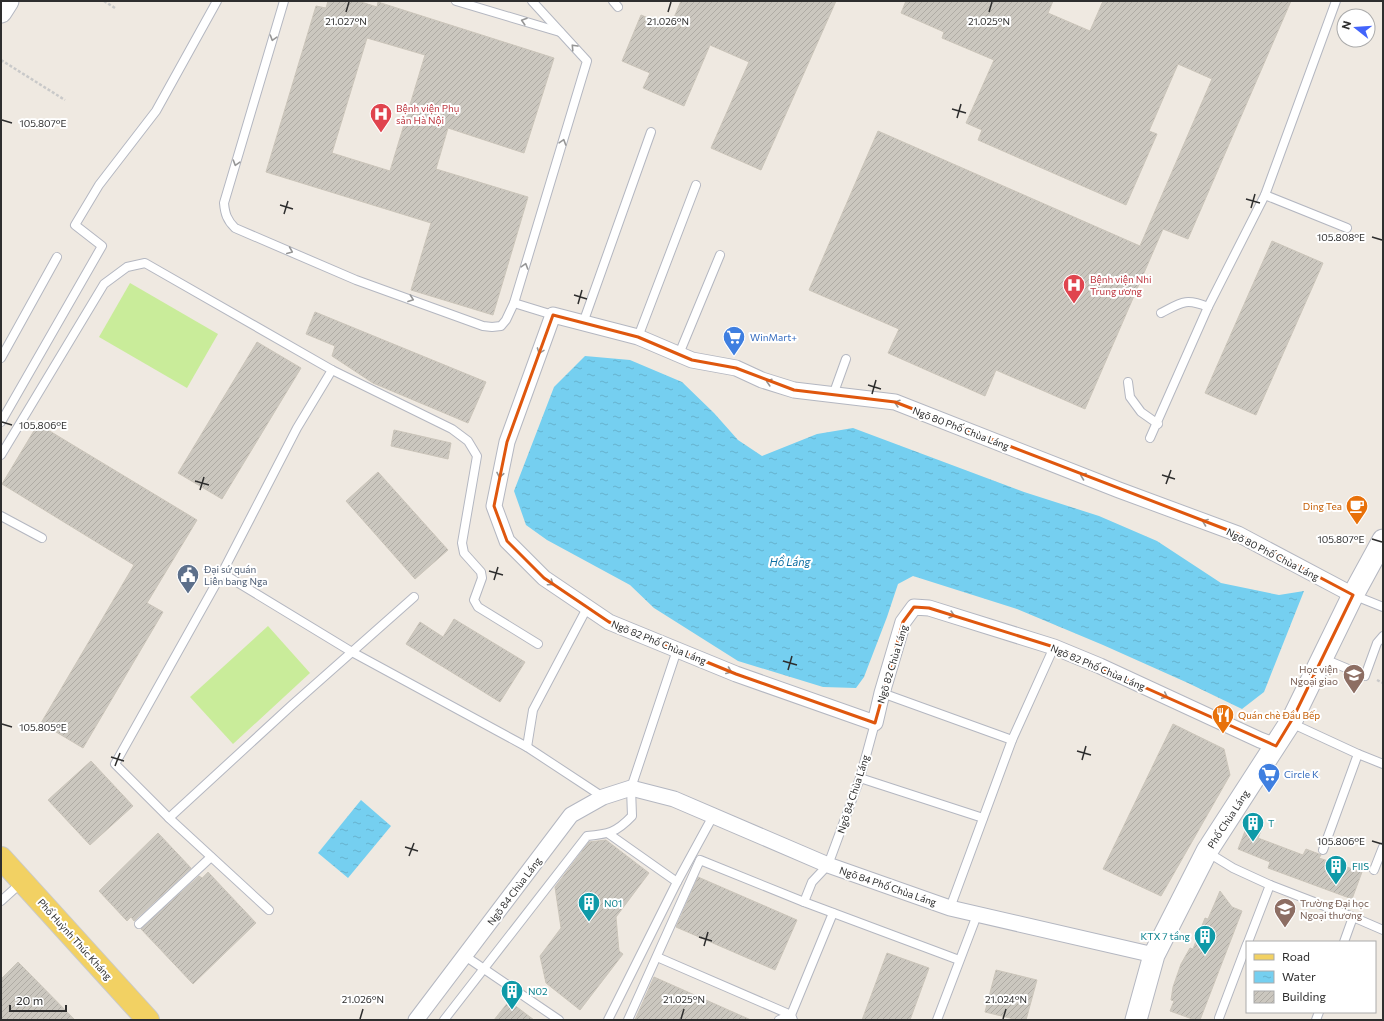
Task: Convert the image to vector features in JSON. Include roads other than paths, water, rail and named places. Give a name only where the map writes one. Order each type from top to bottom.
[{"type":"main road","name":"Phố Huỳnh Thúc Kháng","points":[[1,858],[148,1020]]},
{"type":"street","points":[[1,12],[8,1]]},
{"type":"street","name":"Ngõ 80 Phố Chùa Láng","points":[[553,315],[638,337],[692,360],[736,368],[762,380],[794,390],[895,402],[1112,487],[1238,534],[1353,595]]},
{"type":"street","name":"Ngõ 82 Phố Chùa Láng","points":[[553,315],[506,442],[494,506],[507,541],[544,578],[609,622],[736,674],[875,723]]},
{"type":"street","name":"Phố Chùa Láng","points":[[1137,1020],[1154,954],[1207,851],[1276,746],[1290,722],[1353,595],[1383,540]]},
{"type":"street","name":"Ngõ 82 Phố Chùa Láng","points":[[914,607],[929,608],[1054,647],[1100,666],[1276,746]]},
{"type":"street","name":"Ngõ 82 Chùa Láng","points":[[875,723],[882,693],[903,622],[914,607]]},
{"type":"street","name":"Ngõ 84 Chùa Láng","points":[[416,1020],[571,815],[603,797],[631,788]]},
{"type":"street","name":"Ngõ 84 Phố Chùa Láng","points":[[631,788],[674,799],[828,865],[950,908],[1154,954]]},
{"type":"lane","points":[[1,422],[102,246],[75,226],[100,185],[156,111],[217,1]]},
{"type":"lane","points":[[284,1],[224,203],[224,214],[229,222],[235,228],[356,280],[483,326],[492,327],[501,326],[506,320],[514,303],[587,61],[532,1]]},
{"type":"lane","points":[[456,1],[561,32]]},
{"type":"lane","points":[[1150,438],[1158,424],[1208,307],[1264,195],[1336,1]]},
{"type":"lane","points":[[583,323],[651,132]]},
{"type":"lane","points":[[638,337],[696,185]]},
{"type":"lane","points":[[1264,195],[1347,228]]},
{"type":"lane","points":[[679,354],[720,255]]},
{"type":"lane","points":[[1,358],[57,257]]},
{"type":"lane","points":[[1,455],[104,284],[127,267],[145,263],[332,370],[452,430],[468,441],[477,456],[462,543],[464,554],[481,572],[482,578],[474,600],[478,607],[538,644]]},
{"type":"lane","points":[[1161,313],[1189,301],[1208,307]]},
{"type":"lane","points":[[514,303],[553,315]]},
{"type":"lane","points":[[833,395],[846,359]]},
{"type":"lane","points":[[269,910],[169,818],[115,764],[222,573],[297,428],[332,370]]},
{"type":"lane","points":[[1128,382],[1130,397],[1141,412],[1158,424]]},
{"type":"lane","points":[[1,516],[42,538]]},
{"type":"lane","points":[[222,573],[352,652],[527,747],[603,797]]},
{"type":"lane","points":[[1353,595],[1383,607]]},
{"type":"lane","points":[[169,818],[292,705],[414,597]]},
{"type":"lane","points":[[527,747],[533,710],[587,608]]},
{"type":"lane","points":[[1322,658],[1365,676],[1377,643],[1383,636]]},
{"type":"lane","points":[[950,908],[1012,740],[1054,647]]},
{"type":"lane","points":[[444,1020],[587,836],[609,834],[632,816],[631,788],[677,650]]},
{"type":"lane","points":[[882,693],[1012,740]]},
{"type":"lane","points":[[1290,722],[1383,764]]},
{"type":"lane","name":"Ngõ 84 Chùa Láng","points":[[828,865],[860,778],[875,723]]},
{"type":"lane","points":[[1323,850],[1358,754]]},
{"type":"lane","points":[[860,778],[983,818]]},
{"type":"lane","points":[[608,1020],[677,882],[713,816]]},
{"type":"lane","points":[[609,834],[677,882]]},
{"type":"lane","points":[[1374,870],[1383,847]]},
{"type":"lane","points":[[1207,851],[1233,868],[1270,885],[1354,917],[1383,930]]},
{"type":"lane","points":[[139,924],[211,857]]},
{"type":"lane","points":[[628,1020],[700,860],[804,902],[959,960]]},
{"type":"lane","points":[[804,902],[812,882],[828,865]]},
{"type":"lane","points":[[1,901],[23,881]]},
{"type":"lane","points":[[1248,941],[1270,885]]},
{"type":"lane","points":[[792,1017],[833,913]]},
{"type":"lane","points":[[937,1020],[977,915]]},
{"type":"lane","points":[[1344,941],[1354,917]]},
{"type":"lane","points":[[1219,1018],[1246,946]]},
{"type":"lane","points":[[465,956],[558,1020]]},
{"type":"lane","points":[[657,957],[792,1017]]},
{"type":"lane","points":[[779,1020],[792,1017]]},
{"type":"water","name":"Hồ Láng","points":[[585,356],[630,360],[682,382],[714,413],[738,440],[762,456],[817,434],[853,428],[1024,492],[1099,516],[1157,541],[1221,583],[1279,595],[1304,591],[1264,692],[1242,709],[1103,645],[1017,609],[913,576],[898,584],[864,677],[856,688],[823,687],[738,661],[654,608],[630,585],[547,540],[526,525],[514,491],[554,387]]},
{"type":"water","points":[[361,800],[391,826],[348,878],[318,853]]},
{"type":"place","name":"Bệnh viện Phụ sản Hà Nội","points":[[381,134]]},
{"type":"place","name":"Bệnh viện Nhi Trung ương","points":[[1074,304]]},
{"type":"place","name":"WinMart+","points":[[734,356]]},
{"type":"place","name":"Ding Tea","points":[[1357,526]]},
{"type":"place","name":"Đại sứ quán Liên bang Nga","points":[[188,594]]},
{"type":"place","name":"Học viện Ngoại giao","points":[[1354,694]]},
{"type":"place","name":"Quán chè Đầu Bếp","points":[[1223,734]]},
{"type":"place","name":"Circle K","points":[[1269,794]]},
{"type":"place","name":"T","points":[[1253,842]]},
{"type":"place","name":"FIIS","points":[[1336,886]]},
{"type":"place","name":"N01","points":[[589,922]]},
{"type":"place","name":"Trường Đại học Ngoại thương","points":[[1285,928]]},
{"type":"place","name":"KTX 7 tầng","points":[[1205,956]]},
{"type":"place","name":"N02","points":[[512,1010]]}]
